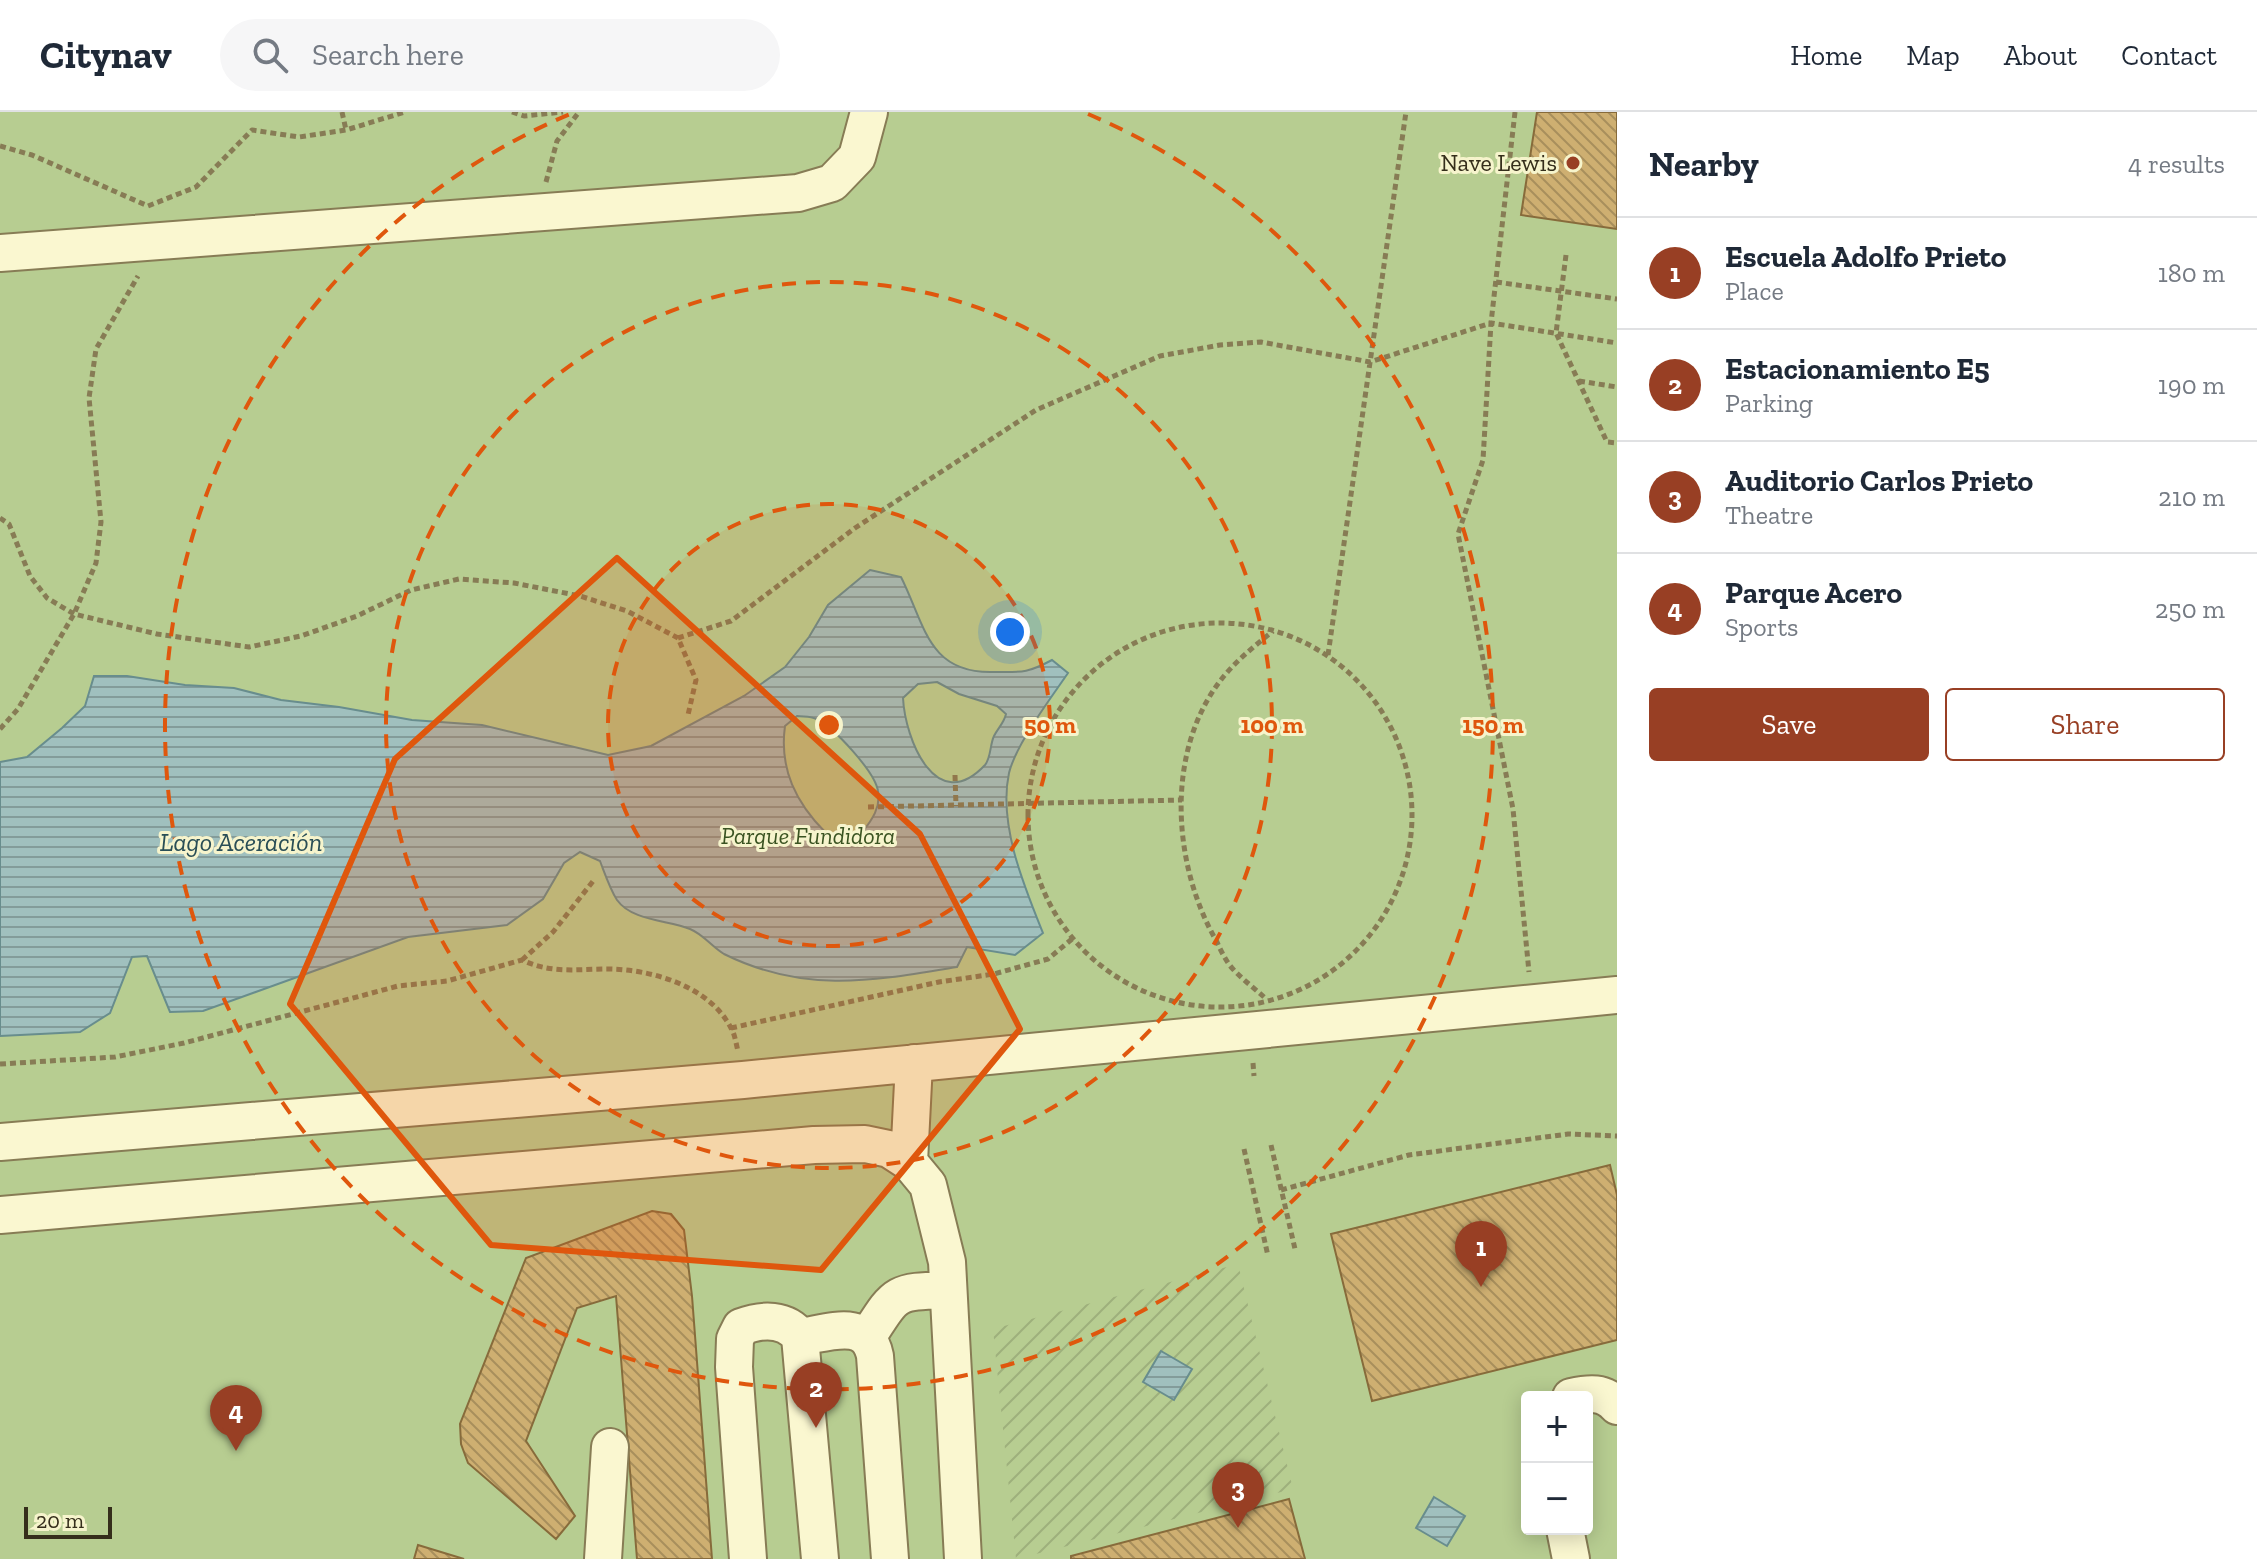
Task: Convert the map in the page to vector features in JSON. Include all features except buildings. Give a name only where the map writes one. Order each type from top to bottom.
[{"type":"street","points":[[0,253],[798,193],[832,183],[857,157],[869,112]]},
{"type":"street","points":[[0,1142],[743,1080],[1617,995]]},
{"type":"street","points":[[909,1162],[914,1063]]},
{"type":"street","points":[[0,1215],[814,1145],[865,1144],[889,1149],[909,1162],[928,1185],[947,1262],[963,1559]]},
{"type":"street","points":[[868,1336],[891,1301],[908,1291],[948,1290]]},
{"type":"street","points":[[748,1559],[734,1367],[735,1339],[741,1327],[767,1321],[787,1324],[800,1337],[820,1559]]},
{"type":"street","points":[[800,1337],[848,1330],[868,1336],[875,1356],[890,1559]]},
{"type":"street","points":[[1593,1395],[1608,1397],[1617,1406]]},
{"type":"street","points":[[603,1559],[610,1447]]},
{"type":"street","points":[[1566,1535],[1571,1559]]},
{"type":"path","points":[[342,112],[346,130]]},
{"type":"path","points":[[0,146],[32,155],[148,206],[196,187],[252,130],[299,137],[346,130],[405,112]]},
{"type":"path","points":[[512,112],[524,116],[563,112]]},
{"type":"path","points":[[538,212],[557,141],[579,112]]},
{"type":"path","points":[[1328,655],[1406,112]]},
{"type":"path","points":[[1515,112],[1491,323],[1483,460],[1458,534],[1513,809],[1532,1001]]},
{"type":"path","points":[[0,729],[18,709],[74,614],[96,563],[101,522],[89,398],[96,349],[160,241]]},
{"type":"path","points":[[1566,255],[1556,333],[1607,442],[1617,443]]},
{"type":"path","points":[[1496,282],[1617,299]]},
{"type":"path","points":[[678,638],[731,621],[855,528],[1036,410],[1160,356],[1220,345],[1261,342],[1370,362],[1491,323],[1617,343]]},
{"type":"path","points":[[1578,381],[1617,387]]},
{"type":"path","points":[[0,518],[9,524],[30,576],[47,598],[74,614],[157,634],[249,647],[301,636],[357,616],[411,590],[459,579],[514,583],[580,596],[627,611],[678,638],[696,680],[688,715]]},
{"type":"path","points":[[1241,624],[1274,630],[1328,655],[1356,678],[1380,706],[1397,738],[1409,773],[1413,810],[1411,847],[1401,882],[1390,904],[1362,945],[1335,969],[1303,988],[1268,1001],[1233,1007],[1197,1006],[1161,998],[1128,984],[1098,965],[1072,939],[1051,909],[1036,877],[1028,841],[1027,805],[1032,769],[1044,734],[1062,703],[1107,655],[1144,637],[1176,628],[1241,624]]},
{"type":"path","points":[[1268,1001],[1231,967],[1202,917],[1188,872],[1181,823],[1188,752],[1203,710],[1223,678],[1274,630]]},
{"type":"path","points":[[955,775],[956,806]]},
{"type":"path","points":[[868,807],[1182,800]]},
{"type":"path","points":[[0,1064],[115,1057],[184,1043],[398,986],[447,981],[522,960],[553,932],[594,880]]},
{"type":"path","points":[[731,1028],[939,982],[994,974],[1048,959],[1072,939]]},
{"type":"path","points":[[522,960],[541,969],[627,970],[674,982],[708,999],[731,1028],[743,1080]]},
{"type":"path","points":[[1281,1190],[1409,1155],[1568,1134],[1617,1136]]},
{"type":"path","points":[[1271,1145],[1295,1249]]},
{"type":"path","points":[[1244,1149],[1268,1256]]},
{"type":"highlighted area","points":[[617,558],[920,834],[1020,1029],[821,1270],[491,1245],[290,1004],[395,759]]},
{"type":"green space","name":"Parque Fundidora","points":[[0,112],[1617,112],[1617,1559],[0,1559]]},
{"type":"green space","points":[[1238,1264],[1293,1489],[1016,1559],[993,1329]]},
{"type":"water","name":"Lago Aceración","points":[[870,570],[901,577],[932,643],[941,655],[954,664],[971,670],[1017,672],[1052,660],[1068,673],[1026,735],[1009,773],[1007,813],[1010,834],[1021,875],[1043,933],[1015,955],[967,947],[957,967],[867,980],[839,981],[783,975],[724,954],[690,929],[632,912],[617,900],[600,861],[580,852],[564,863],[543,899],[507,925],[408,937],[203,1011],[170,1012],[147,956],[132,957],[110,1013],[80,1032],[0,1036],[0,762],[27,757],[62,728],[85,706],[94,676],[127,676],[185,685],[234,688],[281,700],[412,720],[482,725],[608,755],[651,746],[744,696],[785,667],[809,637],[828,605]],"holes":[[[937,682],[959,694],[997,706],[1006,714],[994,736],[987,762],[967,779],[952,782],[938,777],[926,766],[910,733],[903,698],[918,684]],[[797,716],[812,717],[833,731],[870,773],[878,791],[878,802],[863,831],[843,836],[826,833],[798,797],[787,771],[784,742],[785,726]]]},
{"type":"water","points":[[1161,1351],[1192,1369],[1174,1400],[1143,1382]]},
{"type":"water","points":[[1434,1497],[1465,1516],[1447,1546],[1416,1528]]},
{"type":"place","name":"Nave Lewis","points":[[1573,163]]},
{"type":"place","name":"Escuela Adolfo Prieto","points":[[1481,1287]]},
{"type":"place","name":"Estacionamiento E5","points":[[816,1428]]},
{"type":"place","name":"Parque Acero","points":[[236,1451]]},
{"type":"place","name":"Auditorio Carlos Prieto","points":[[1238,1528]]}]
